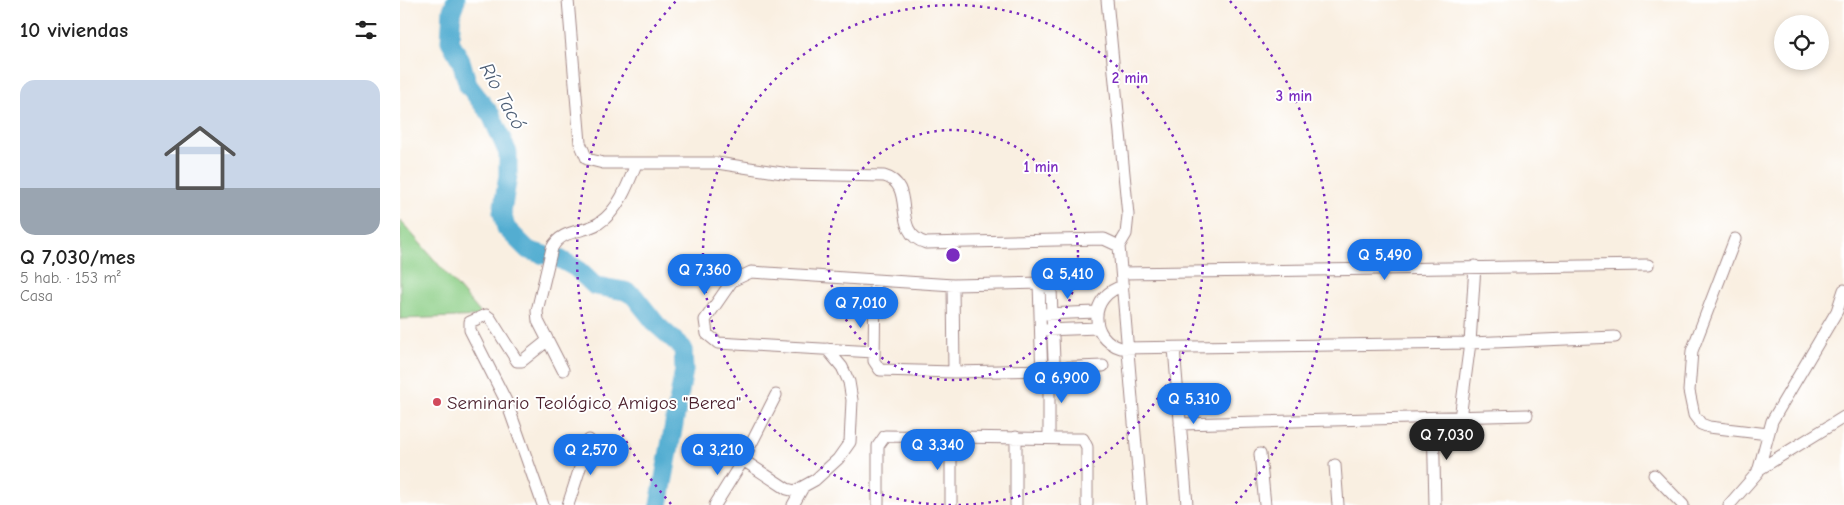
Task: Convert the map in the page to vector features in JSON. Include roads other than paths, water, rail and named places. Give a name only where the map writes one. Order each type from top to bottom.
[{"type":"street","points":[[568,0],[580,143],[587,159],[603,164],[717,163],[789,174],[888,178],[896,183],[901,190],[909,232],[916,239],[926,243],[1104,239],[1119,246]]},
{"type":"street","points":[[1107,0],[1128,215],[1126,234],[1119,246],[1141,505]]},
{"type":"street","points":[[563,370],[538,321],[537,311],[555,241],[569,233],[597,224],[605,219],[627,189],[636,164]]},
{"type":"street","points":[[1735,239],[1692,351],[1689,391],[1694,415],[1701,424],[1710,427],[1768,434]]},
{"type":"street","points":[[1122,273],[1475,266],[1648,265]]},
{"type":"street","points":[[1460,418],[1470,343],[1475,266]]},
{"type":"street","points":[[874,352],[718,343],[707,334],[705,320],[732,281],[746,273],[953,285],[1046,284],[1052,290],[1046,314],[1048,370],[1046,438]]},
{"type":"street","points":[[875,280],[875,365],[884,371],[1048,370],[1104,366]]},
{"type":"street","points":[[953,285],[954,372]]},
{"type":"street","points":[[1122,286],[1112,289],[1103,297],[1096,312],[1098,328],[1109,343],[1128,349],[1470,343],[1615,337]]},
{"type":"street","points":[[1758,470],[1768,434],[1782,403],[1840,313],[1844,290]]},
{"type":"street","points":[[1046,314],[1096,312]]},
{"type":"street","points":[[543,505],[507,403],[470,330],[470,322],[486,315],[490,318],[517,361],[522,361],[547,341]]},
{"type":"street","points":[[1047,330],[1098,328]]},
{"type":"street","points":[[1174,348],[1187,505]]},
{"type":"street","points":[[743,460],[787,489],[795,491],[816,480],[838,459],[850,442],[852,400],[849,382],[842,368],[827,349]]},
{"type":"street","points":[[716,505],[743,460],[776,395]]},
{"type":"street","points":[[1180,424],[1433,419],[1527,415]]},
{"type":"street","points":[[1729,505],[1758,470],[1844,417]]},
{"type":"street","points":[[1433,419],[1435,505]]},
{"type":"street","points":[[878,505],[878,446],[885,436],[951,436],[1083,438],[1088,447],[1087,505]]},
{"type":"street","points":[[951,436],[951,505]]},
{"type":"street","points":[[1016,437],[1016,505]]},
{"type":"street","points":[[568,505],[589,440]]},
{"type":"street","points":[[1260,454],[1265,505]]},
{"type":"street","points":[[1335,465],[1338,505]]},
{"type":"street","points":[[1654,475],[1682,505]]},
{"type":"street","points":[[793,505],[802,488]]},
{"type":"waterway","name":"Río Tacó","points":[[456,0],[452,10],[450,41],[461,61],[468,85],[491,115],[508,153],[508,176],[502,212],[506,228],[528,250],[544,255]]},
{"type":"waterway","name":"Río Tacó","points":[[556,257],[576,268],[595,286],[625,291],[634,296],[657,325],[683,348],[684,370],[659,505]]},
{"type":"place","name":"Seminario Teológico Amigos \"Berea\"","points":[[437,402]]}]
